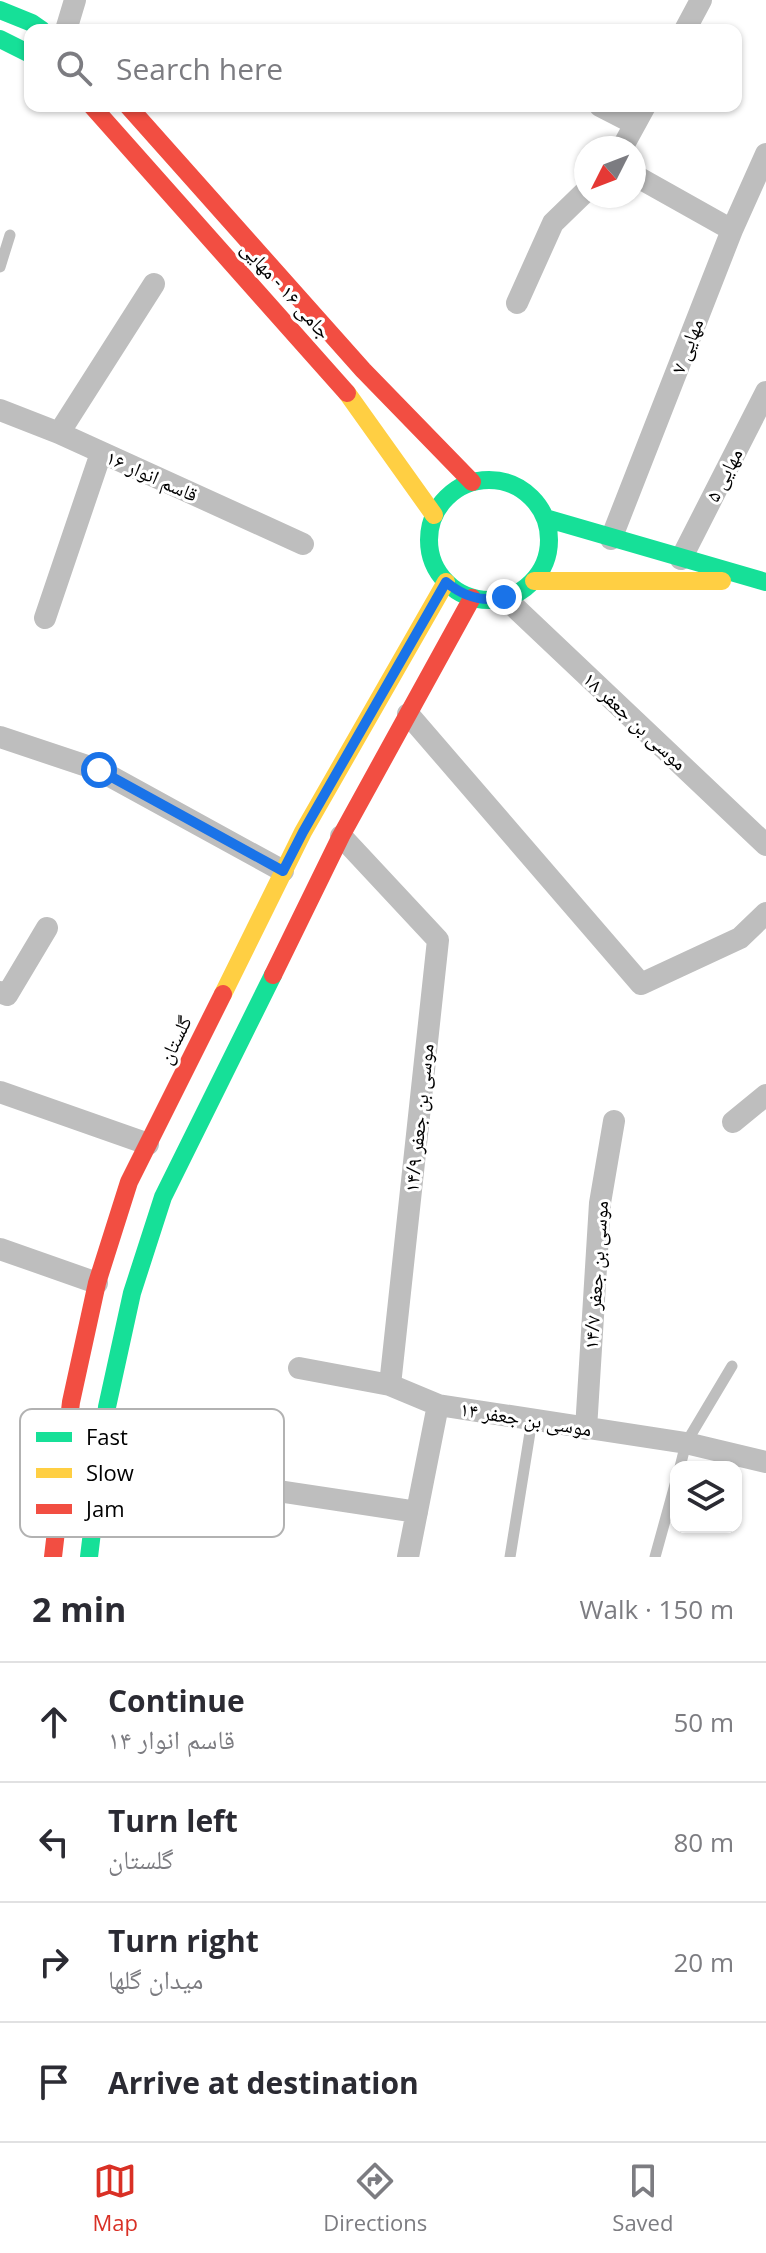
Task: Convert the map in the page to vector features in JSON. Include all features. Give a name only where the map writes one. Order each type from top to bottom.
[{"type":"street","points":[[68,24],[75,0]]},
{"type":"street","points":[[688,24],[701,0]]},
{"type":"street","points":[[0,10],[29,24]]},
{"type":"street","points":[[0,39],[24,51]]},
{"type":"street","name":"جامی ۱۶ - مهایی","points":[[97,112],[343,388],[434,515]]},
{"type":"street","name":"جامی ۱۶ - مهایی","points":[[133,112],[363,370],[472,482]]},
{"type":"street","points":[[629,136],[640,115]]},
{"type":"street","name":"مهایی ۷","points":[[611,539],[732,230],[766,154]]},
{"type":"street","points":[[646,182],[732,230]]},
{"type":"street","points":[[517,303],[553,223],[574,203]]},
{"type":"street","points":[[59,433],[154,284]]},
{"type":"street","name":"مهایی ۵","points":[[681,559],[766,392]]},
{"type":"street","name":"قاسم انوار ۱۶","points":[[0,410],[59,433],[303,544]]},
{"type":"street","points":[[45,618],[101,453]]},
{"type":"street","points":[[502,480],[528,494],[545,518],[550,540],[545,562],[534,581],[516,594],[494,600],[472,598],[446,582],[433,562],[429,538],[434,515],[449,494],[472,482],[502,480]]},
{"type":"street","points":[[545,518],[763,582]]},
{"type":"street","points":[[534,581],[763,582]]},
{"type":"street","name":"گلستان","points":[[70,1409],[97,1283],[129,1182],[303,832],[446,582]]},
{"type":"street","name":"موسی بن جعفر ۱۸","points":[[504,597],[766,845]]},
{"type":"street","points":[[107,1409],[132,1293],[163,1197],[341,836],[472,598]]},
{"type":"street","points":[[408,714],[641,984],[740,938],[766,913]]},
{"type":"street","points":[[0,737],[99,770],[283,871]]},
{"type":"street","name":"موسی بن جعفر ۱۴/۹","points":[[341,836],[438,940],[390,1385]]},
{"type":"street","points":[[0,992],[7,995],[47,928]]},
{"type":"street","points":[[0,1092],[148,1144]]},
{"type":"street","points":[[733,1122],[766,1095]]},
{"type":"street","name":"موسی بن جعفر ۱۴/۷","points":[[586,1429],[600,1203],[614,1121]]},
{"type":"street","points":[[0,1249],[132,1293]]},
{"type":"street","points":[[299,1368],[390,1385],[438,1405]]},
{"type":"street","name":"موسی بن جعفر ۱۴","points":[[408,1557],[438,1405],[686,1443],[766,1462]]},
{"type":"street","points":[[284,1492],[417,1512]]},
{"type":"street","name":"گلستان","points":[[53,1557],[55,1537]]},
{"type":"street","points":[[89,1557],[92,1537]]},
{"type":"lane","points":[[0,267],[10,235]]},
{"type":"lane","points":[[682,1461],[686,1443],[732,1366]]},
{"type":"lane","points":[[510,1557],[532,1420]]},
{"type":"lane","points":[[655,1557],[670,1503]]},
{"type":"traffic: fast","points":[[0,10],[33,24]]},
{"type":"traffic: fast","points":[[0,39],[24,51]]},
{"type":"traffic: fast","points":[[489,480],[512,485],[531,498],[544,517],[549,540],[544,563],[531,582],[512,595],[489,600],[466,595],[447,582],[434,563],[429,540],[434,517],[447,498],[466,485],[489,480]]},
{"type":"traffic: fast","points":[[545,518],[766,582]]},
{"type":"traffic: fast","points":[[107,1409],[132,1293],[163,1197],[273,975]]},
{"type":"traffic: fast","points":[[89,1557],[91,1537]]},
{"type":"traffic: slow","points":[[347,393],[434,515]]},
{"type":"traffic: slow","points":[[534,581],[722,581]]},
{"type":"traffic: slow","points":[[223,994],[303,832],[446,582]]},
{"type":"traffic: jam","points":[[97,112],[347,393]]},
{"type":"traffic: jam","points":[[133,112],[363,370],[472,482]]},
{"type":"traffic: jam","points":[[273,975],[341,836],[472,598]]},
{"type":"traffic: jam","points":[[70,1409],[97,1283],[129,1182],[223,994]]},
{"type":"traffic: jam","points":[[53,1557],[55,1537]]},
{"type":"route","points":[[99,770],[283,871],[446,582],[472,598],[494,600],[504,597]]}]
